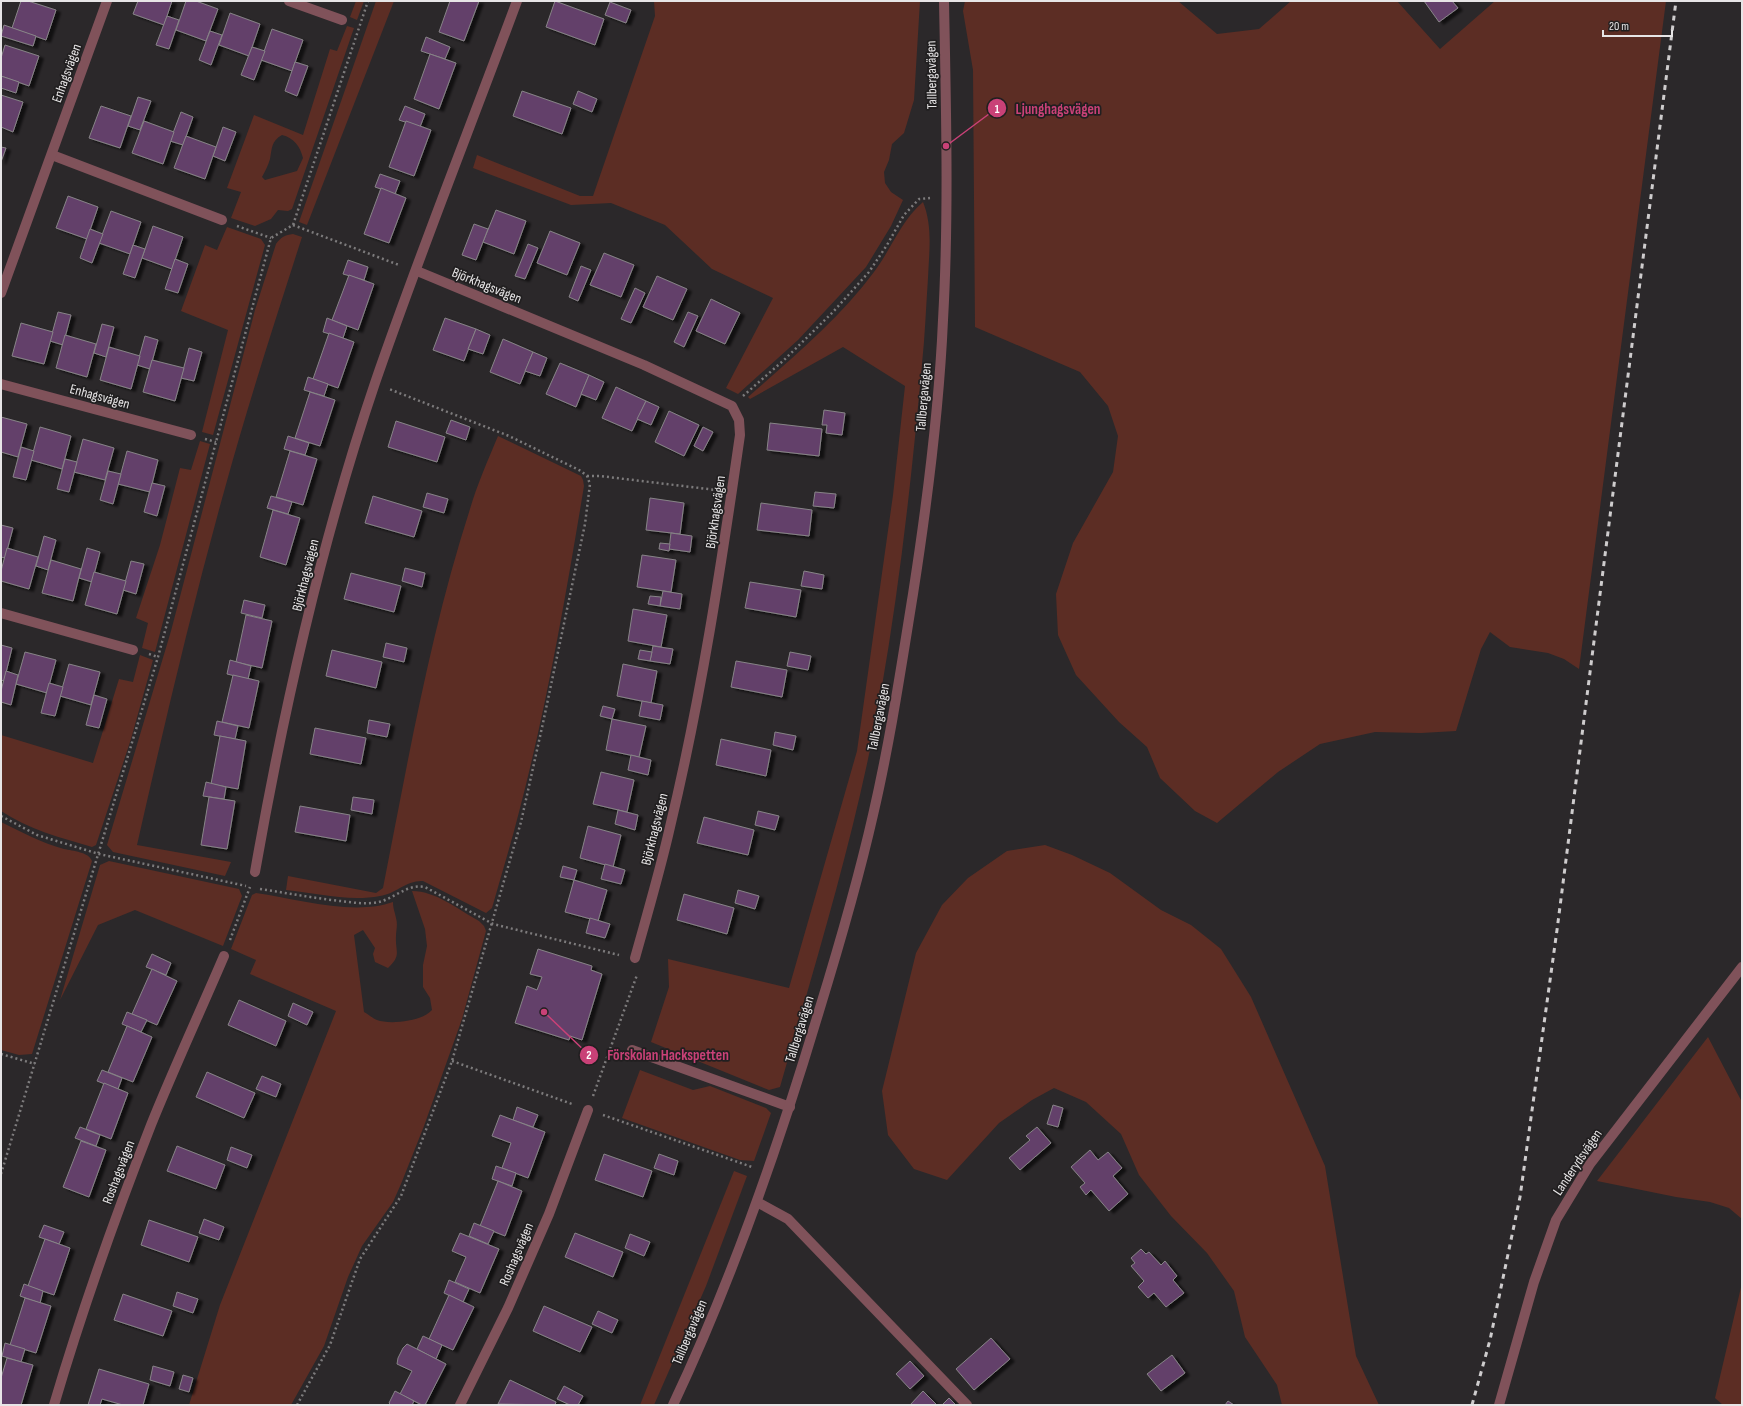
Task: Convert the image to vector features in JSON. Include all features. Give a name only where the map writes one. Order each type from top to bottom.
[{"type":"street","name":"Enhagsvägen","points":[[1,293],[107,1]]},
{"type":"street","points":[[289,1],[342,20]]},
{"type":"street","name":"Björkhagsvägen","points":[[255,872],[275,761],[298,659],[321,565],[345,478],[375,384],[517,1]]},
{"type":"street","name":"Tallbergavägen","points":[[673,1405],[731,1269],[757,1202],[790,1107],[844,927],[873,816],[894,712],[928,500],[943,322],[947,197],[944,1]]},
{"type":"street","points":[[52,155],[222,220]]},
{"type":"street","name":"Björkhagsvägen","points":[[416,271],[644,365],[732,406],[740,420],[740,435],[721,567],[699,690],[670,828],[635,958]]},
{"type":"street","name":"Enhagsvägen","points":[[1,384],[191,436]]},
{"type":"street","points":[[1,613],[133,650]]},
{"type":"street","name":"Roshagsvägen","points":[[54,1405],[72,1344],[112,1228],[152,1124],[224,956]]},
{"type":"street","name":"Landerydsvägen","points":[[1499,1405],[1534,1282],[1556,1220],[1590,1164],[1742,967]]},
{"type":"street","points":[[632,1050],[790,1107]]},
{"type":"street","name":"Roshagsvägen","points":[[460,1405],[508,1308],[548,1214],[588,1110]]},
{"type":"street","points":[[757,1202],[788,1219],[967,1405]]},
{"type":"path","points":[[1,1174],[158,657],[271,238],[293,225],[368,1]]},
{"type":"path","points":[[732,406],[784,360],[833,312],[869,272],[887,245],[904,215],[919,199],[947,197]]},
{"type":"path","points":[[222,220],[271,238]]},
{"type":"path","points":[[293,225],[416,271]]},
{"type":"path","points":[[297,1405],[330,1345],[360,1259],[401,1196],[452,1061],[521,822],[585,524],[590,484],[587,476],[581,471],[509,436],[375,384]]},
{"type":"path","points":[[587,476],[600,476],[732,492]]},
{"type":"path","points":[[1,816],[37,835],[99,854],[250,887]]},
{"type":"path","points":[[224,956],[255,872]]},
{"type":"path","points":[[258,888],[312,897],[371,904],[382,902],[411,887],[425,887],[492,924],[635,958],[638,970],[588,1110]]},
{"type":"path","points":[[1,1054],[35,1064]]},
{"type":"path","points":[[452,1061],[767,1173]]},
{"type":"shaded area","points":[[356,1],[364,1],[357,20],[350,17]]},
{"type":"shaded area","points":[[376,1],[394,1],[307,225],[299,222]]},
{"type":"shaded area","points":[[654,1],[920,1],[914,100],[904,133],[892,144],[889,160],[884,172],[885,183],[891,192],[903,200],[891,226],[866,267],[798,340],[738,394],[726,388],[773,298],[712,269],[665,225],[611,203],[571,205],[473,168],[477,155],[580,196],[593,196],[655,16]]},
{"type":"shaded area","points":[[965,1],[1178,1],[1217,34],[1259,29],[1291,1],[1397,1],[1440,49],[1495,1],[1666,1],[1579,669],[1564,659],[1548,653],[1510,647],[1490,632],[1481,649],[1456,731],[1421,733],[1375,732],[1320,744],[1278,772],[1217,823],[1195,811],[1160,778],[1147,747],[1119,722],[1076,675],[1058,635],[1056,594],[1073,543],[1113,472],[1118,436],[1108,406],[1080,372],[975,327],[973,70],[963,11]]},
{"type":"shaded area","points":[[347,26],[354,28],[292,209],[288,211],[278,210],[271,219],[255,226],[231,218],[241,192],[227,188],[254,115],[303,135],[330,49],[337,51]],"holes":[[[282,135],[296,143],[302,154],[303,158],[297,171],[265,180],[262,177],[269,162],[274,143],[278,137]]]},
{"type":"shaded area","points":[[923,202],[928,221],[930,240],[923,353],[905,529],[881,692],[861,792],[836,891],[780,1087],[769,1090],[651,1042],[669,987],[668,959],[789,988],[857,751],[893,495],[905,386],[843,347],[750,399],[748,397],[798,353],[846,306],[874,272],[908,218]]},
{"type":"shaded area","points":[[227,227],[261,239],[265,245],[213,435],[202,432],[228,330],[181,311],[205,245],[217,250]]},
{"type":"shaded area","points":[[293,234],[302,237],[252,394],[213,532],[179,666],[137,845],[231,862],[225,876],[113,852],[107,845],[171,631],[255,310],[276,244],[283,237]]},
{"type":"shaded area","points":[[498,436],[581,476],[584,486],[547,691],[516,824],[492,908],[486,913],[423,881],[417,881],[406,885],[385,895],[368,898],[345,898],[286,890],[288,876],[376,893],[383,888],[431,650],[456,556],[473,500]]},
{"type":"shaded area","points":[[200,441],[210,444],[155,652],[142,648],[148,623],[136,618],[160,545],[180,468],[191,470]]},
{"type":"shaded area","points":[[140,655],[153,660],[131,739],[96,845],[92,847],[45,832],[22,823],[1,811],[1,735],[93,763],[119,679],[133,682]]},
{"type":"shaded area","points":[[1,822],[48,844],[84,854],[92,861],[32,1054],[19,1055],[1,1050]]},
{"type":"shaded area","points":[[1045,845],[1072,855],[1110,873],[1161,910],[1191,925],[1221,949],[1251,997],[1325,1166],[1356,1356],[1379,1405],[1282,1405],[1277,1385],[1245,1337],[1234,1291],[1207,1253],[1171,1216],[1139,1175],[1121,1134],[1086,1102],[1054,1088],[1032,1100],[999,1123],[947,1180],[914,1169],[888,1135],[882,1091],[916,953],[942,905],[968,878],[1007,851]]},
{"type":"shaded area","points":[[109,861],[239,889],[242,896],[223,946],[135,910],[98,925],[60,1000],[100,865]]},
{"type":"shaded area","points":[[412,891],[430,894],[447,902],[479,921],[484,926],[486,931],[462,1019],[424,1126],[401,1184],[393,1202],[362,1246],[348,1277],[324,1346],[291,1405],[189,1405],[220,1305],[336,1011],[250,974],[256,960],[231,949],[252,895],[256,893],[343,907],[378,906],[393,902],[397,923],[397,953],[395,960],[388,968],[375,962],[373,954],[375,948],[363,930],[354,935],[364,1012],[377,1020],[398,1022],[421,1017],[428,1014],[432,1010],[430,998],[423,987],[423,965],[427,946],[425,929]]},
{"type":"shaded area","points":[[1708,1037],[1742,1102],[1742,1219],[1729,1208],[1710,1202],[1676,1197],[1597,1181]]},
{"type":"shaded area","points":[[640,1070],[693,1090],[710,1086],[766,1108],[771,1113],[754,1161],[740,1160],[622,1118]]},
{"type":"shaded area","points":[[734,1171],[747,1176],[706,1286],[654,1405],[640,1405]]},
{"type":"shaded area","points":[[1742,1283],[1742,1405],[1723,1405],[1715,1398]]},
{"type":"building","points":[[21,1],[28,1],[56,10],[46,40],[12,28]]},
{"type":"building","points":[[138,1],[172,1],[164,25],[133,14]]},
{"type":"building","points":[[186,1],[196,1],[218,9],[206,41],[176,30]]},
{"type":"building","points":[[450,1],[479,1],[464,41],[439,32]]},
{"type":"building","points":[[555,1],[604,19],[595,45],[546,27]]},
{"type":"building","points":[[1424,1],[1452,1],[1458,8],[1439,22]]},
{"type":"building","points":[[610,2],[631,10],[626,23],[605,15]]},
{"type":"building","points":[[230,13],[260,24],[249,56],[219,45]]},
{"type":"building","points":[[167,16],[179,20],[169,49],[156,45]]},
{"type":"building","points":[[4,25],[36,36],[33,46],[1,36]]},
{"type":"building","points":[[272,29],[303,40],[292,71],[261,60]]},
{"type":"building","points":[[210,31],[222,35],[211,65],[199,60]]},
{"type":"building","points":[[426,37],[450,47],[445,59],[421,51]]},
{"type":"building","points":[[5,45],[39,56],[29,86],[1,76],[1,58]]},
{"type":"building","points":[[252,47],[265,51],[254,80],[241,75]]},
{"type":"building","points":[[430,54],[456,63],[439,109],[414,99]]},
{"type":"building","points":[[295,62],[308,66],[297,96],[285,91]]},
{"type":"building","points":[[1,76],[19,82],[16,93],[1,88]]},
{"type":"building","points":[[522,91],[571,108],[562,134],[513,116]]},
{"type":"building","points":[[578,91],[597,99],[592,112],[573,104]]},
{"type":"building","points":[[1,95],[23,102],[13,132],[1,127]]},
{"type":"building","points":[[138,97],[151,101],[140,130],[128,126]]},
{"type":"building","points":[[101,106],[131,116],[120,148],[89,138]]},
{"type":"building","points":[[405,106],[425,114],[420,127],[399,120]]},
{"type":"building","points":[[181,112],[193,117],[183,145],[170,141]]},
{"type":"building","points":[[144,121],[174,132],[163,164],[132,153]]},
{"type":"building","points":[[406,121],[431,130],[414,176],[389,167]]},
{"type":"building","points":[[223,127],[236,132],[225,161],[213,156]]},
{"type":"building","points":[[186,136],[216,147],[205,179],[174,168]]},
{"type":"building","points":[[1,147],[6,148],[1,162]]},
{"type":"building","points":[[380,174],[400,181],[395,194],[375,187]]},
{"type":"building","points":[[381,188],[406,198],[389,243],[364,234]]},
{"type":"building","points":[[68,196],[98,207],[87,239],[56,228]]},
{"type":"building","points":[[496,210],[526,221],[514,254],[483,242]]},
{"type":"building","points":[[111,211],[141,222],[130,254],[99,243]]},
{"type":"building","points":[[474,224],[488,229],[476,260],[462,255]]},
{"type":"building","points":[[153,226],[183,237],[172,269],[142,258]]},
{"type":"building","points":[[90,229],[103,234],[92,263],[80,258]]},
{"type":"building","points":[[550,231],[580,243],[567,275],[537,263]]},
{"type":"building","points":[[528,244],[538,248],[525,279],[515,276]]},
{"type":"building","points":[[133,245],[145,249],[135,278],[123,274]]},
{"type":"building","points":[[604,253],[634,265],[621,297],[590,285]]},
{"type":"building","points":[[175,259],[188,264],[178,293],[165,289]]},
{"type":"building","points":[[348,260],[368,267],[364,280],[343,274]]},
{"type":"building","points":[[581,266],[591,270],[578,301],[569,297]]},
{"type":"building","points":[[349,275],[374,284],[358,330],[332,320]]},
{"type":"building","points":[[657,276],[687,289],[673,320],[643,307]]},
{"type":"building","points":[[635,288],[645,293],[631,323],[621,319]]},
{"type":"building","points":[[711,299],[740,313],[725,344],[696,331]]},
{"type":"building","points":[[58,312],[71,315],[63,345],[50,341]]},
{"type":"building","points":[[688,312],[698,316],[684,347],[674,342]]},
{"type":"building","points":[[327,318],[347,326],[343,338],[323,332]]},
{"type":"building","points":[[445,318],[476,329],[464,361],[433,350]]},
{"type":"building","points":[[21,323],[53,332],[44,364],[12,356]]},
{"type":"building","points":[[102,324],[114,327],[106,357],[94,353]]},
{"type":"building","points":[[476,329],[490,335],[483,354],[468,349]]},
{"type":"building","points":[[329,333],[354,342],[338,388],[313,379]]},
{"type":"building","points":[[65,335],[96,344],[87,377],[56,368]]},
{"type":"building","points":[[145,336],[158,340],[150,369],[137,365]]},
{"type":"building","points":[[503,339],[533,352],[520,384],[490,372]]},
{"type":"building","points":[[109,347],[140,356],[131,389],[100,380]]},
{"type":"building","points":[[189,348],[202,352],[194,381],[181,378]]},
{"type":"building","points":[[533,352],[547,358],[540,376],[525,371]]},
{"type":"building","points":[[152,360],[184,368],[175,401],[143,392]]},
{"type":"building","points":[[560,363],[589,375],[576,407],[546,394]]},
{"type":"building","points":[[589,375],[604,382],[596,400],[581,394]]},
{"type":"building","points":[[308,377],[328,384],[324,396],[304,390]]},
{"type":"building","points":[[616,387],[646,401],[632,431],[602,418]]},
{"type":"building","points":[[310,392],[335,400],[320,446],[295,438]]},
{"type":"building","points":[[646,401],[659,407],[651,425],[637,419]]},
{"type":"building","points":[[824,410],[845,413],[842,435],[826,433],[827,425],[822,425]]},
{"type":"building","points":[[669,411],[699,425],[684,456],[655,442]]},
{"type":"building","points":[[1,417],[27,424],[18,457],[1,452]]},
{"type":"building","points":[[451,420],[470,427],[466,440],[446,433]]},
{"type":"building","points":[[396,421],[445,437],[437,462],[388,447]]},
{"type":"building","points":[[770,423],[822,429],[819,456],[767,450]]},
{"type":"building","points":[[40,427],[71,436],[62,469],[31,460]]},
{"type":"building","points":[[703,427],[713,432],[703,451],[694,446]]},
{"type":"building","points":[[288,436],[309,443],[305,455],[284,449]]},
{"type":"building","points":[[83,439],[114,448],[105,480],[74,472]]},
{"type":"building","points":[[21,447],[34,451],[26,480],[13,477]]},
{"type":"building","points":[[127,451],[158,460],[150,492],[118,484]]},
{"type":"building","points":[[290,451],[317,459],[303,505],[276,497]]},
{"type":"building","points":[[65,459],[77,462],[69,492],[57,489]]},
{"type":"building","points":[[108,471],[121,474],[113,504],[100,500]]},
{"type":"building","points":[[152,483],[165,486],[157,516],[144,512]]},
{"type":"building","points":[[815,492],[836,494],[834,508],[813,506]]},
{"type":"building","points":[[427,493],[448,499],[444,513],[423,507]]},
{"type":"building","points":[[271,496],[292,502],[288,514],[267,508]]},
{"type":"building","points":[[373,496],[422,511],[414,537],[365,523]]},
{"type":"building","points":[[650,498],[684,503],[680,534],[646,530]]},
{"type":"building","points":[[761,503],[812,510],[809,536],[757,530]]},
{"type":"building","points":[[273,510],[300,518],[286,565],[260,557]]},
{"type":"building","points":[[1,525],[13,528],[5,558],[1,557]]},
{"type":"building","points":[[671,533],[692,536],[690,552],[669,549]]},
{"type":"building","points":[[44,536],[56,540],[48,570],[36,566]]},
{"type":"building","points":[[660,543],[670,544],[669,551],[659,549]]},
{"type":"building","points":[[7,548],[38,557],[29,589],[1,581],[1,571]]},
{"type":"building","points":[[87,548],[100,552],[92,582],[79,578]]},
{"type":"building","points":[[642,555],[676,560],[671,592],[637,587]]},
{"type":"building","points":[[51,560],[81,569],[73,601],[42,593]]},
{"type":"building","points":[[131,561],[144,564],[136,594],[123,590]]},
{"type":"building","points":[[405,568],[425,573],[422,587],[402,581]]},
{"type":"building","points":[[804,571],[824,575],[822,589],[801,586]]},
{"type":"building","points":[[94,572],[126,581],[117,614],[85,605]]},
{"type":"building","points":[[351,573],[401,586],[394,612],[344,599]]},
{"type":"building","points":[[750,582],[801,590],[796,617],[745,608]]},
{"type":"building","points":[[663,591],[682,594],[680,609],[660,606]]},
{"type":"building","points":[[650,596],[661,597],[660,606],[648,604]]},
{"type":"building","points":[[244,600],[265,605],[262,618],[241,613]]},
{"type":"building","points":[[633,609],[667,615],[661,647],[628,641]]},
{"type":"building","points":[[246,615],[272,621],[262,668],[236,662]]},
{"type":"building","points":[[386,643],[407,648],[404,662],[383,657]]},
{"type":"building","points":[[1,645],[12,648],[4,681],[1,680]]},
{"type":"building","points":[[653,646],[673,649],[670,664],[650,661]]},
{"type":"building","points":[[332,650],[382,662],[376,688],[326,676]]},
{"type":"building","points":[[640,650],[652,652],[650,661],[638,659]]},
{"type":"building","points":[[25,652],[56,660],[47,693],[16,684]]},
{"type":"building","points":[[790,652],[811,656],[808,670],[787,666]]},
{"type":"building","points":[[230,660],[251,666],[248,679],[227,674]]},
{"type":"building","points":[[736,661],[787,670],[782,697],[731,687]]},
{"type":"building","points":[[69,664],[100,672],[91,705],[60,696]]},
{"type":"building","points":[[623,664],[657,671],[651,703],[617,696]]},
{"type":"building","points":[[6,671],[18,675],[11,705],[1,702],[1,691]]},
{"type":"building","points":[[233,675],[259,681],[249,728],[222,722]]},
{"type":"building","points":[[49,683],[63,687],[55,716],[41,713]]},
{"type":"building","points":[[94,695],[107,699],[99,728],[86,725]]},
{"type":"building","points":[[642,701],[663,705],[660,720],[639,716]]},
{"type":"building","points":[[603,706],[615,709],[612,719],[600,716]]},
{"type":"building","points":[[612,719],[646,726],[639,757],[606,750]]},
{"type":"building","points":[[369,720],[390,724],[387,737],[367,733]]},
{"type":"building","points":[[217,721],[238,726],[235,739],[214,735]]},
{"type":"building","points":[[315,728],[366,738],[361,764],[310,754]]},
{"type":"building","points":[[775,732],[796,736],[793,750],[773,745]]},
{"type":"building","points":[[220,736],[246,741],[238,789],[211,784]]},
{"type":"building","points":[[721,739],[771,750],[766,776],[716,765]]},
{"type":"building","points":[[631,755],[651,760],[648,775],[628,770]]},
{"type":"building","points":[[601,772],[634,780],[627,812],[593,804]]},
{"type":"building","points":[[206,782],[226,787],[224,799],[203,796]]},
{"type":"building","points":[[209,797],[235,801],[227,849],[201,845]]},
{"type":"building","points":[[353,797],[374,800],[372,814],[351,810]]},
{"type":"building","points":[[300,806],[350,815],[346,841],[295,832]]},
{"type":"building","points":[[618,810],[638,815],[635,830],[615,824]]},
{"type":"building","points":[[758,811],[779,816],[775,830],[755,825]]},
{"type":"building","points":[[704,817],[754,830],[748,855],[697,843]]},
{"type":"building","points":[[588,826],[621,835],[613,867],[580,858]]},
{"type":"building","points":[[605,864],[625,870],[621,884],[601,879]]},
{"type":"building","points":[[563,866],[577,870],[574,880],[560,877]]},
{"type":"building","points":[[574,880],[607,890],[598,921],[565,912]]},
{"type":"building","points":[[738,890],[759,896],[755,909],[735,903]]},
{"type":"building","points":[[684,894],[734,908],[727,934],[677,920]]},
{"type":"building","points":[[590,918],[610,924],[605,938],[586,933]]},
{"type":"building","points":[[538,949],[592,966],[591,970],[602,974],[582,1040],[570,1036],[569,1040],[515,1023],[527,986],[537,990],[542,977],[530,974]]},
{"type":"building","points":[[152,954],[171,963],[166,975],[146,967]]},
{"type":"building","points":[[152,969],[177,981],[157,1025],[132,1014]]},
{"type":"building","points":[[239,1000],[286,1021],[276,1046],[228,1025]]},
{"type":"building","points":[[293,1003],[313,1012],[307,1025],[288,1016]]},
{"type":"building","points":[[127,1012],[147,1020],[141,1032],[122,1024]]},
{"type":"building","points":[[127,1026],[152,1037],[133,1082],[108,1072]]},
{"type":"building","points":[[102,1070],[122,1078],[118,1089],[97,1081]]},
{"type":"building","points":[[207,1072],[255,1093],[244,1118],[196,1097]]},
{"type":"building","points":[[262,1076],[281,1084],[276,1097],[256,1089]]},
{"type":"building","points":[[104,1083],[128,1093],[111,1139],[86,1129]]},
{"type":"building","points":[[1053,1105],[1063,1108],[1058,1127],[1047,1124]]},
{"type":"building","points":[[517,1107],[538,1115],[533,1127],[513,1120]]},
{"type":"building","points":[[500,1115],[545,1132],[528,1178],[502,1168],[511,1143],[492,1136]]},
{"type":"building","points":[[80,1127],[100,1135],[96,1146],[75,1138]]},
{"type":"building","points":[[1037,1127],[1051,1143],[1020,1170],[1009,1158],[1030,1140],[1026,1136]]},
{"type":"building","points":[[81,1141],[106,1150],[89,1197],[63,1187]]},
{"type":"building","points":[[177,1146],[225,1165],[216,1189],[167,1171]]},
{"type":"building","points":[[231,1147],[252,1155],[247,1168],[227,1160]]},
{"type":"building","points":[[1090,1150],[1098,1160],[1108,1152],[1122,1168],[1113,1176],[1128,1194],[1109,1211],[1091,1190],[1086,1195],[1080,1187],[1085,1183],[1071,1167]]},
{"type":"building","points":[[604,1154],[652,1171],[643,1197],[595,1180]]},
{"type":"building","points":[[659,1154],[678,1161],[674,1175],[654,1168]]},
{"type":"building","points":[[496,1166],[516,1173],[512,1186],[492,1179]]},
{"type":"building","points":[[498,1181],[522,1191],[505,1236],[480,1226]]},
{"type":"building","points":[[204,1219],[224,1227],[219,1240],[199,1233]]},
{"type":"building","points":[[149,1220],[198,1237],[189,1262],[141,1245]]},
{"type":"building","points":[[474,1223],[494,1231],[488,1244],[469,1236]]},
{"type":"building","points":[[44,1225],[64,1232],[59,1244],[39,1237]]},
{"type":"building","points":[[460,1233],[499,1249],[480,1293],[455,1282],[466,1257],[452,1251]]},
{"type":"building","points":[[575,1233],[623,1252],[613,1277],[565,1257]]},
{"type":"building","points":[[630,1234],[650,1242],[644,1256],[625,1248]]},
{"type":"building","points":[[45,1239],[70,1248],[54,1295],[28,1286]]},
{"type":"building","points":[[1141,1249],[1146,1254],[1149,1252],[1161,1265],[1165,1261],[1177,1276],[1173,1280],[1184,1293],[1166,1307],[1154,1293],[1148,1298],[1138,1287],[1144,1281],[1131,1266],[1135,1263],[1131,1258]]},
{"type":"building","points":[[449,1280],[469,1289],[463,1302],[444,1293]]},
{"type":"building","points":[[24,1284],[43,1291],[40,1303],[20,1296]]},
{"type":"building","points":[[177,1292],[198,1299],[193,1313],[173,1306]]},
{"type":"building","points":[[123,1294],[172,1311],[163,1336],[114,1320]]},
{"type":"building","points":[[449,1295],[474,1307],[453,1350],[429,1339]]},
{"type":"building","points":[[25,1298],[51,1306],[36,1353],[10,1345]]},
{"type":"building","points":[[544,1306],[592,1327],[580,1352],[533,1331]]},
{"type":"building","points":[[598,1311],[618,1320],[612,1333],[592,1324]]},
{"type":"building","points":[[423,1336],[442,1345],[436,1359],[417,1349]]},
{"type":"building","points":[[991,1338],[1010,1359],[974,1390],[956,1369]]},
{"type":"building","points":[[5,1343],[25,1349],[21,1362],[2,1356]]},
{"type":"building","points":[[407,1344],[446,1364],[425,1405],[422,1405],[400,1394],[412,1371],[397,1364],[403,1348]]},
{"type":"building","points":[[1172,1355],[1185,1373],[1161,1391],[1147,1374]]},
{"type":"building","points":[[7,1358],[33,1365],[21,1405],[1,1405],[1,1378]]},
{"type":"building","points":[[910,1361],[924,1376],[910,1389],[896,1374]]},
{"type":"building","points":[[153,1366],[174,1372],[170,1386],[150,1380]]},
{"type":"building","points":[[99,1369],[149,1384],[143,1405],[123,1405],[102,1399],[100,1405],[88,1405]]},
{"type":"building","points":[[183,1375],[193,1378],[189,1392],[179,1389]]},
{"type":"building","points":[[510,1380],[556,1402],[555,1405],[498,1404]]},
{"type":"building","points":[[564,1386],[583,1396],[578,1405],[570,1405],[557,1399]]},
{"type":"building","points":[[395,1391],[414,1401],[412,1405],[391,1405],[389,1403]]},
{"type":"building","points":[[923,1391],[937,1405],[910,1405]]},
{"type":"building","points":[[949,1398],[956,1405],[942,1405]]},
{"type":"building","points":[[1228,1401],[1234,1405],[1225,1405]]},
{"type":"railway","points":[[1472,1405],[1490,1340],[1520,1197],[1557,930],[1676,1]]},
{"type":"place","name":"Ljunghagsvägen","points":[[946,146]]},
{"type":"place","name":"Förskolan Hackspetten","points":[[544,1012]]}]
